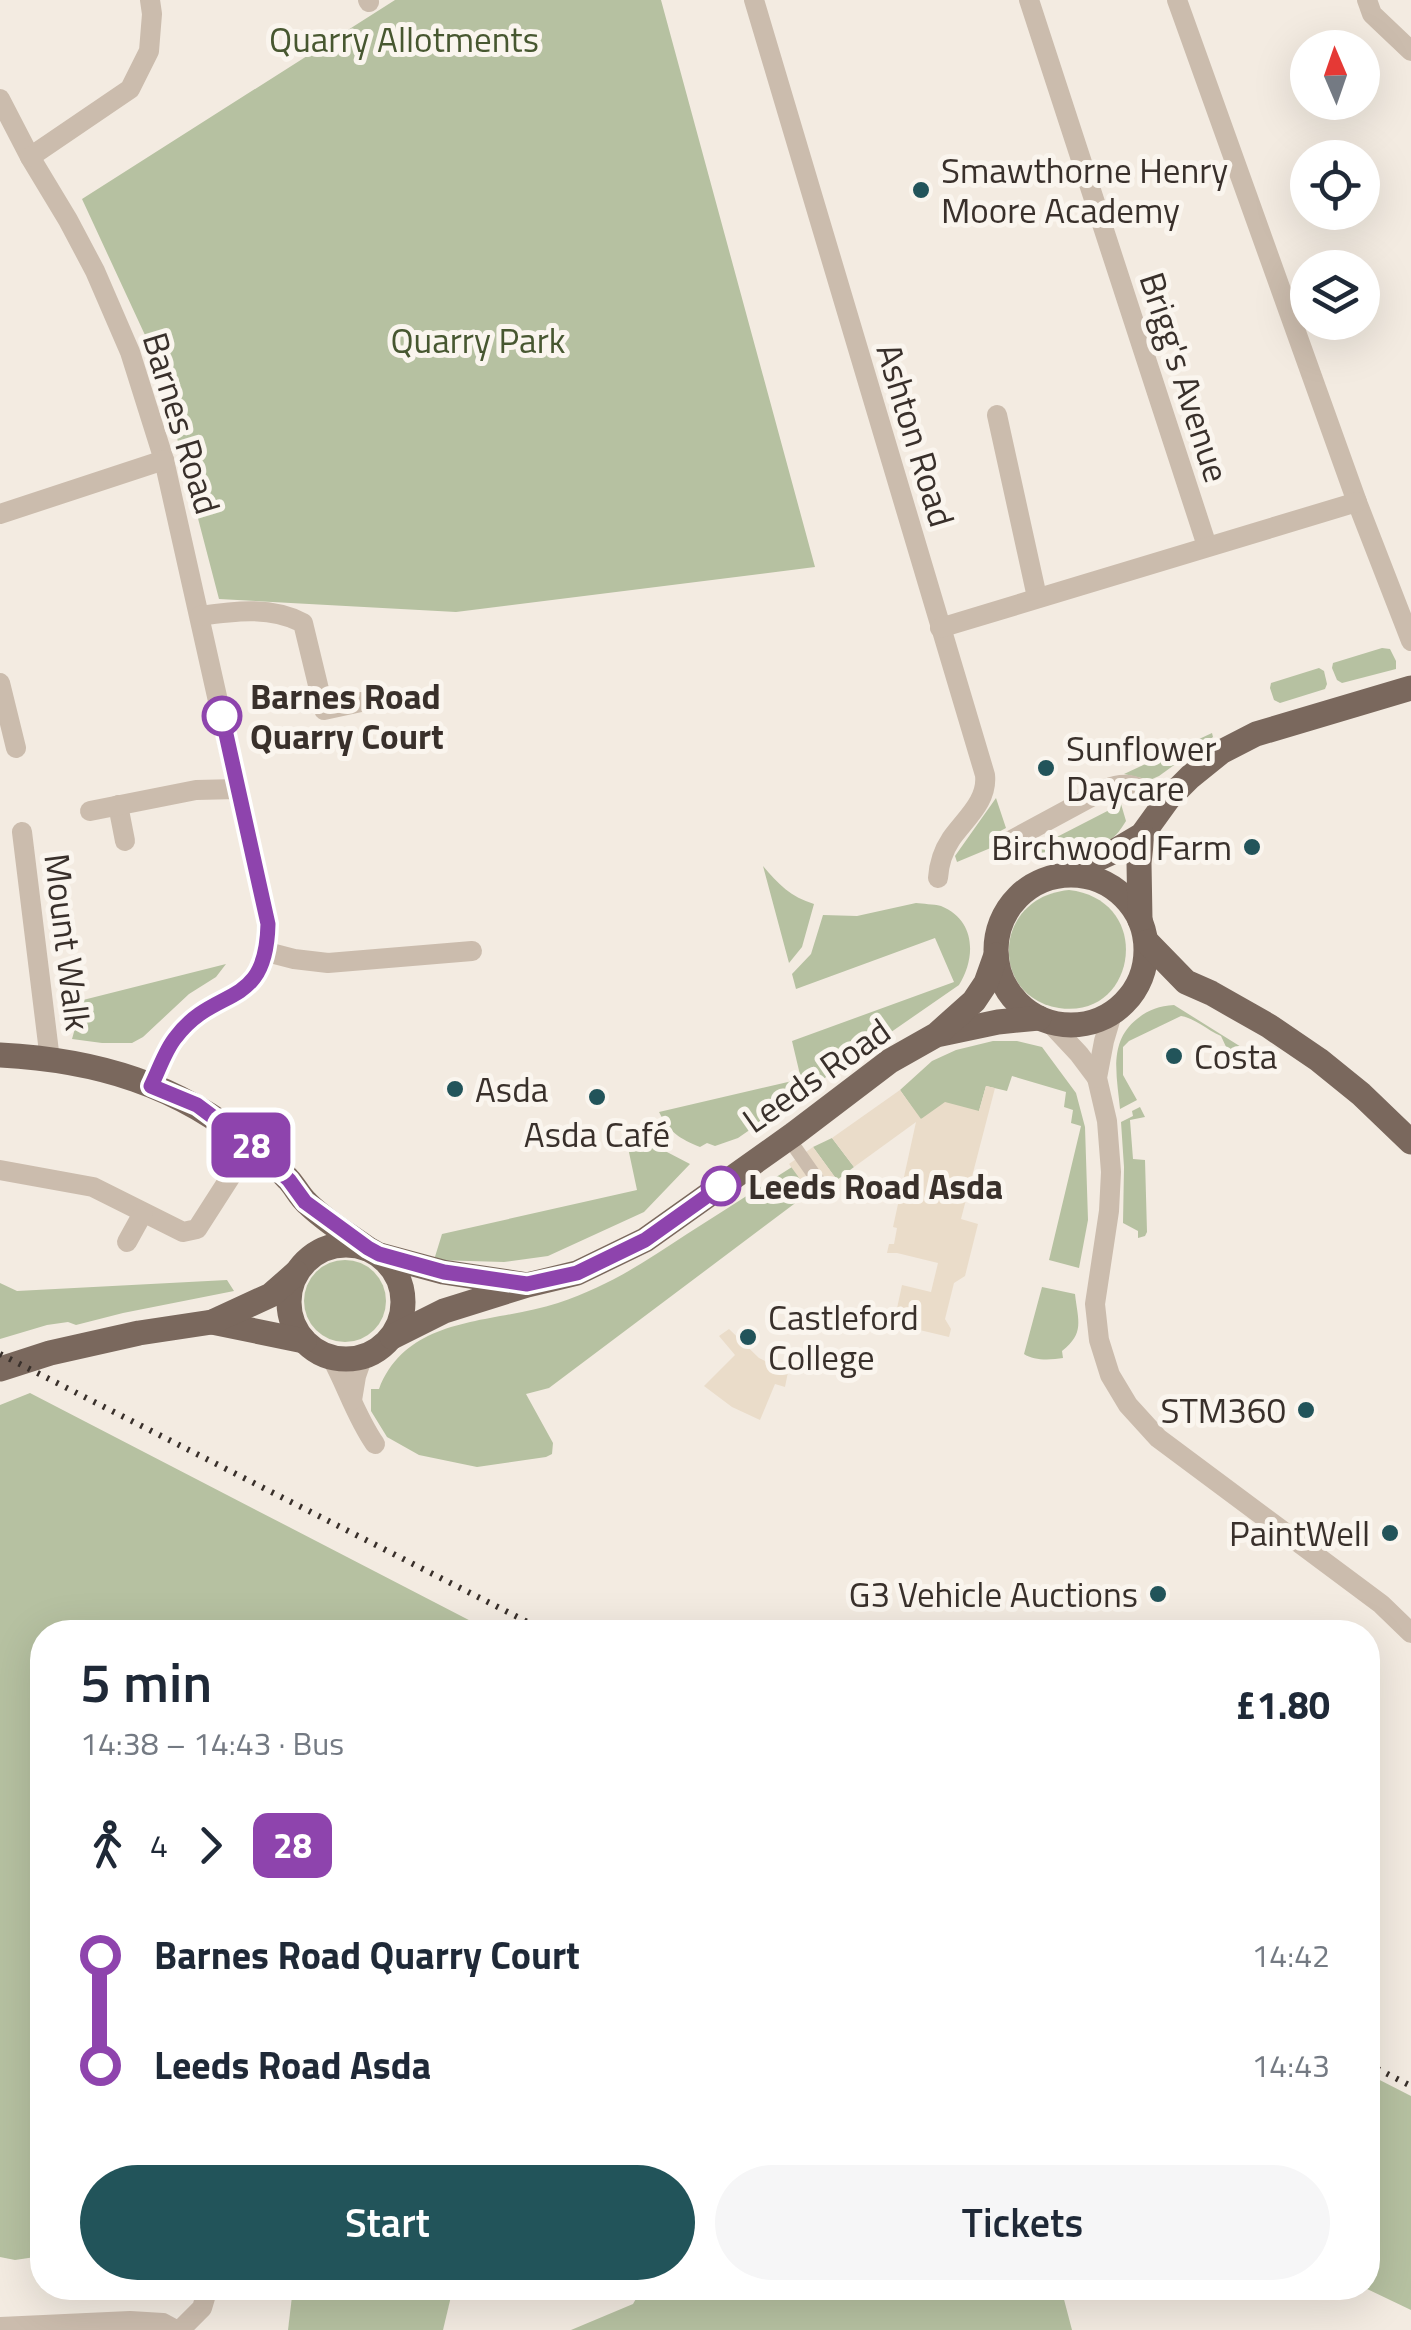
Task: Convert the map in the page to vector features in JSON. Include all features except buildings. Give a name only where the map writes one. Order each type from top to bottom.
[{"type":"main road","points":[[1044,1021],[1022,1007],[1009,992],[996,955],[997,938],[1009,908],[1032,886],[1115,851],[1142,835],[1190,777],[1221,752],[1256,734],[1411,688]]},
{"type":"main road","points":[[1120,1007],[1146,963],[1139,862],[1142,835]]},
{"type":"main road","points":[[1060,876],[1085,876],[1108,884],[1127,900],[1144,931],[1186,982],[1269,1026],[1319,1060],[1411,1142]]},
{"type":"main road","points":[[936,1035],[974,1001],[986,983],[996,955]]},
{"type":"main road","points":[[936,1035],[998,1022],[1044,1021],[1071,1026],[1092,1023],[1158,987],[1186,982]]},
{"type":"main road","name":"Leeds Road","points":[[392,1337],[444,1311],[527,1284],[577,1273],[645,1240],[890,1062],[936,1035]]},
{"type":"main road","points":[[0,1055],[98,1067],[151,1086],[197,1105],[252,1146],[289,1180],[305,1202],[389,1263],[400,1281],[404,1306],[400,1322],[382,1347],[363,1356],[331,1358],[304,1342],[294,1326],[290,1290],[310,1240],[305,1202]]},
{"type":"main road","points":[[0,1368],[139,1332],[212,1322],[271,1295],[316,1253],[331,1246],[348,1244],[444,1272],[527,1284]]},
{"type":"main road","points":[[212,1322],[304,1342]]},
{"type":"street","points":[[30,157],[130,90],[149,50],[150,0]]},
{"type":"street","name":"Ashton Road","points":[[754,0],[980,753],[986,787],[944,852],[938,878]]},
{"type":"street","name":"Brigg's Avenue","points":[[1029,0],[1207,546]]},
{"type":"street","points":[[1177,0],[1357,502],[1411,641]]},
{"type":"street","points":[[1367,0],[1372,14],[1411,51]]},
{"type":"street","name":"Barnes Road","points":[[0,99],[68,220],[109,304],[130,352],[164,460],[268,924],[268,952]]},
{"type":"street","points":[[996,416],[1036,597]]},
{"type":"street","points":[[0,514],[164,460]]},
{"type":"street","points":[[940,628],[1357,502]]},
{"type":"street","points":[[200,616],[253,611],[292,617],[303,623],[324,710],[361,702]]},
{"type":"street","points":[[0,683],[16,748]]},
{"type":"street","points":[[1008,842],[1119,784],[1132,784],[1165,804]]},
{"type":"street","points":[[90,810],[196,790],[238,788]]},
{"type":"street","points":[[118,805],[125,841]]},
{"type":"street","name":"Mount Walk","points":[[22,832],[50,1060]]},
{"type":"street","points":[[151,1086],[175,1037],[208,1008],[254,981],[268,952],[328,963],[472,951]]},
{"type":"street","points":[[1120,1007],[1104,1041],[1098,1078],[1107,1121],[1111,1172],[1095,1304],[1099,1340],[1110,1375],[1128,1406],[1158,1438],[1381,1604],[1411,1633]]},
{"type":"street","points":[[1044,1021],[1098,1078]]},
{"type":"street","points":[[796,1150],[824,1189]]},
{"type":"street","points":[[0,1170],[92,1188],[183,1232],[196,1229],[231,1176]]},
{"type":"street","points":[[127,1242],[143,1213]]},
{"type":"street","points":[[352,1402],[363,1356]]},
{"type":"street","points":[[331,1358],[375,1444]]},
{"type":"street","points":[[0,2327],[130,2322],[164,2323],[178,2330],[202,2308],[204,2300]]},
{"type":"green space","name":"Quarry Park","points":[[395,0],[661,0],[815,567],[456,612],[219,599],[157,361],[82,199]]},
{"type":"green space","points":[[1390,649],[1396,669],[1342,683],[1337,680],[1333,663]]},
{"type":"green space","points":[[1319,668],[1324,671],[1325,689],[1280,703],[1274,700],[1271,683]]},
{"type":"green space","points":[[1212,733],[1213,737],[1159,776],[1150,780],[1124,774]]},
{"type":"green space","points":[[996,798],[1006,828],[989,837],[993,847],[957,862],[955,856]]},
{"type":"green space","points":[[1121,804],[1126,821],[1103,845],[1050,852],[1015,863],[1012,860]]},
{"type":"green space","points":[[763,866],[798,898],[814,904],[802,947],[789,963]]},
{"type":"green space","points":[[1069,890],[1096,898],[1115,914],[1124,935],[1126,957],[1119,979],[1106,996],[1085,1007],[1059,1008],[1036,1000],[1020,986],[1011,968],[1009,948],[1014,928],[1025,910],[1044,897]]},
{"type":"green space","points":[[916,903],[953,912],[967,930],[970,952],[959,985],[738,1138],[700,1147],[671,1130],[659,1112],[801,1079],[792,1041],[954,982],[935,938],[796,989],[792,974],[811,954],[823,915],[857,916]]},
{"type":"green space","points":[[226,964],[216,977],[189,994],[132,1043],[72,1039],[83,1000]]},
{"type":"green space","points":[[1174,1005],[1254,1055],[1234,1064],[1221,1036],[1181,1016],[1123,1047],[1123,1075],[1137,1100],[1120,1109],[1116,1060],[1122,1038],[1145,1013]]},
{"type":"green space","points":[[993,1041],[1042,1047],[1076,1093],[1085,1127],[1088,1220],[1079,1268],[1049,1260],[1081,1126],[1071,1123],[1073,1110],[1064,1107],[1066,1092],[1012,1076],[1007,1091],[986,1086],[979,1111],[920,1119],[900,1090],[932,1061]]},
{"type":"green space","points":[[1140,1107],[1145,1117],[1130,1120],[1133,1159],[1145,1160],[1147,1232],[1138,1238],[1138,1231],[1123,1223],[1121,1122]]},
{"type":"green space","points":[[832,1138],[854,1167],[837,1180],[813,1147]]},
{"type":"green space","points":[[642,1139],[690,1164],[644,1212],[548,1256],[504,1262],[434,1260],[442,1234],[637,1190],[627,1143]]},
{"type":"green space","points":[[792,1167],[810,1192],[549,1388],[526,1394],[553,1443],[552,1454],[477,1467],[419,1455],[387,1437],[371,1411],[371,1389],[379,1389],[392,1365],[410,1347],[456,1326],[558,1303],[610,1281]]},
{"type":"green space","points":[[337,1260],[353,1260],[379,1278],[386,1301],[383,1317],[374,1330],[353,1342],[337,1342],[311,1324],[304,1309],[304,1293],[322,1267]]},
{"type":"green space","points":[[227,1280],[234,1291],[76,1325],[47,1325],[0,1339],[0,1283],[17,1291]]},
{"type":"green space","points":[[1042,1287],[1075,1294],[1077,1332],[1062,1351],[1063,1358],[1038,1359],[1024,1354]]},
{"type":"green space","points":[[30,1393],[469,1620],[30,1620],[30,2258],[15,2260],[0,2257],[0,1405]]},
{"type":"green space","points":[[1380,2080],[1411,2096],[1411,2310],[1380,2295]]},
{"type":"green space","points":[[292,2300],[450,2300],[443,2330],[288,2330]]},
{"type":"green space","points":[[635,2300],[1064,2300],[1072,2330],[571,2330]]},
{"type":"shaded area","points":[[986,1086],[995,1088],[961,1219],[978,1224],[965,1276],[954,1283],[945,1319],[951,1329],[949,1337],[886,1322],[889,1311],[896,1313],[902,1285],[931,1292],[938,1263],[887,1253],[889,1244],[894,1244],[897,1228],[893,1227],[916,1122],[854,1167],[832,1138],[900,1090],[921,1119],[945,1102],[979,1111]]},
{"type":"shaded area","points":[[813,1147],[837,1180],[813,1197],[789,1164]]},
{"type":"shaded area","points":[[729,1329],[759,1358],[788,1372],[785,1387],[775,1384],[760,1420],[732,1407],[704,1386],[735,1355],[719,1336]]},
{"type":"railway","points":[[0,1354],[523,1620]]},
{"type":"railway","points":[[1380,2070],[1411,2086]]},
{"type":"bus line","name":"28","points":[[222,716],[268,924],[268,952],[254,981],[208,1008],[175,1037],[151,1086],[197,1105],[252,1146],[289,1180],[305,1202],[368,1248],[444,1272],[527,1284],[577,1273],[645,1240],[721,1186]]},
{"type":"place","name":"Smawthorne Henry Moore Academy","points":[[921,190]]},
{"type":"place","name":"Barnes Road Quarry Court","points":[[222,716]]},
{"type":"place","name":"Sunflower Daycare","points":[[1046,768]]},
{"type":"place","name":"Birchwood Farm","points":[[1252,847]]},
{"type":"place","name":"Costa","points":[[1174,1056]]},
{"type":"place","name":"Asda","points":[[455,1089]]},
{"type":"place","name":"Asda Café","points":[[597,1097]]},
{"type":"place","name":"Leeds Road Asda","points":[[721,1186]]},
{"type":"place","name":"Castleford College","points":[[748,1337]]},
{"type":"place","name":"STM360","points":[[1306,1410]]},
{"type":"place","name":"PaintWell","points":[[1390,1533]]},
{"type":"place","name":"G3 Vehicle Auctions","points":[[1158,1594]]},
{"type":"park label","name":"Quarry Allotments","points":[[404,39]]}]
